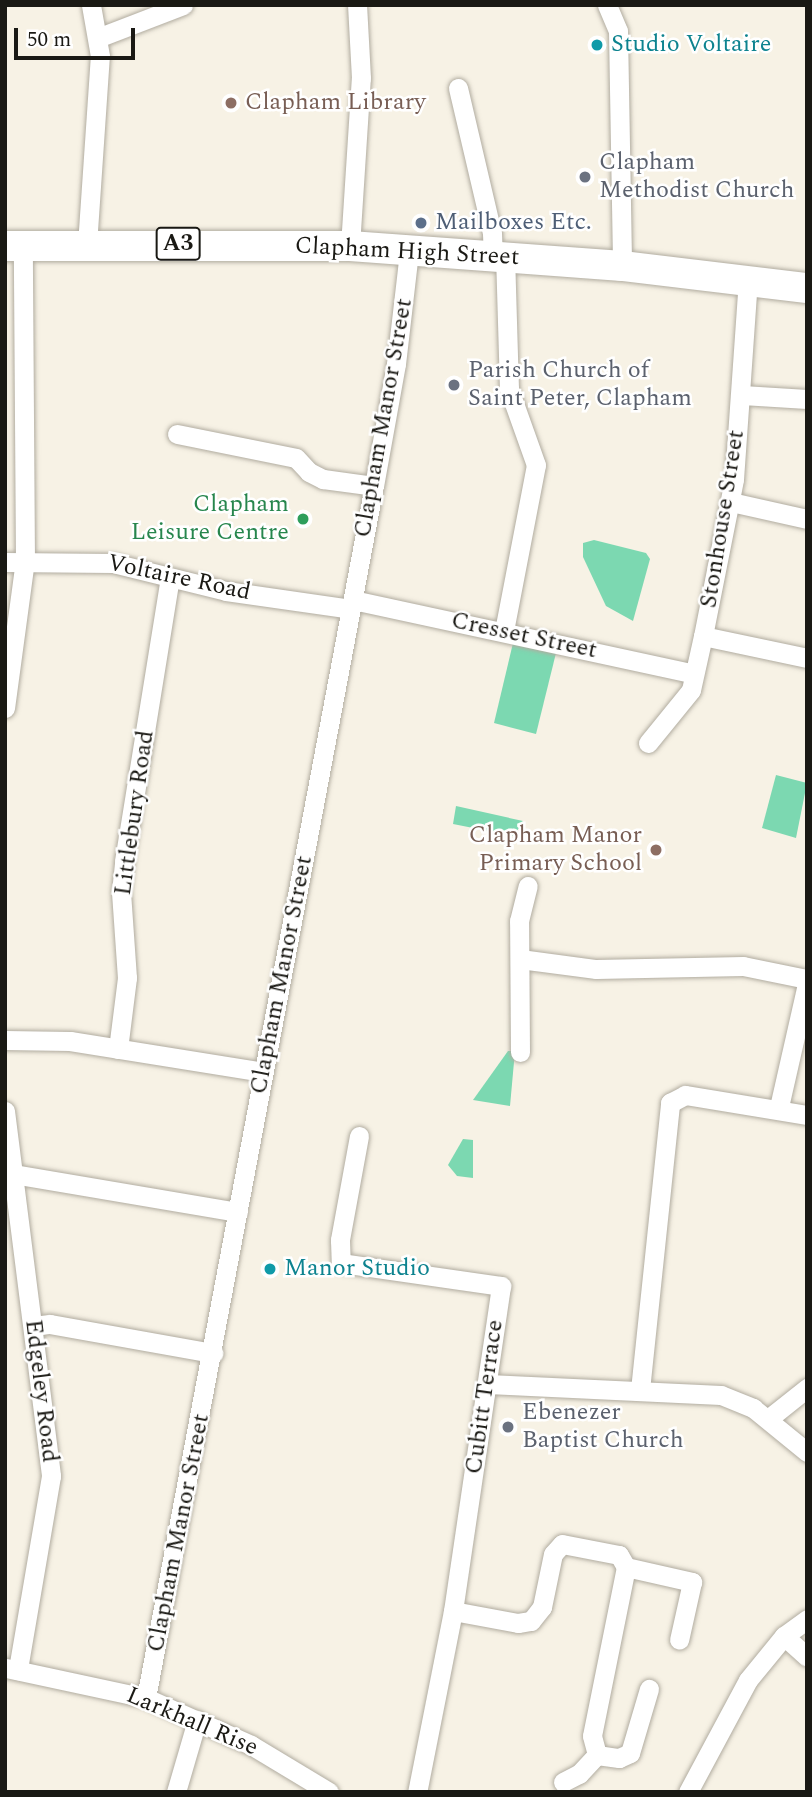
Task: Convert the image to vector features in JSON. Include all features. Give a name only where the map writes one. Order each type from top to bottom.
[{"type":"highway","name":"Clapham High Street","points":[[14,246],[350,246],[622,266],[807,288]]},
{"type":"street","points":[[87,245],[100,37],[91,5]]},
{"type":"street","points":[[100,37],[183,5]]},
{"type":"street","points":[[350,246],[361,78],[357,5]]},
{"type":"street","points":[[607,5],[618,31],[622,266]]},
{"type":"street","points":[[458,88],[499,257],[509,389],[536,465],[504,631]]},
{"type":"street","points":[[5,708],[25,561],[24,279],[14,246]]},
{"type":"street","name":"Clapham Manor Street","points":[[146,1698],[374,486],[396,364],[409,251]]},
{"type":"street","name":"Stonhouse Street","points":[[648,743],[685,699],[704,636],[731,502],[742,395],[748,279]]},
{"type":"street","points":[[742,395],[807,399]]},
{"type":"street","points":[[177,434],[296,458],[309,472],[323,479],[374,486]]},
{"type":"street","points":[[731,502],[807,519]]},
{"type":"street","name":"Voltaire Road","points":[[5,562],[89,560],[226,591],[352,604]]},
{"type":"street","name":"Littlebury Road","points":[[118,1049],[127,978],[121,892],[124,861],[170,578]]},
{"type":"street","name":"Cresset Street","points":[[352,604],[504,631],[694,674]]},
{"type":"street","points":[[704,636],[807,658]]},
{"type":"street","points":[[520,1052],[519,920],[528,886]]},
{"type":"street","points":[[520,959],[596,969],[743,966],[807,982],[779,1107]]},
{"type":"street","points":[[5,1040],[40,1038],[264,1072]]},
{"type":"street","points":[[640,1390],[668,1108],[679,1096],[779,1107],[807,1115]]},
{"type":"street","name":"Edgeley Road","points":[[5,1111],[51,1485],[12,1669]]},
{"type":"street","name":"Cubitt Terrace","points":[[359,1136],[340,1240],[341,1263],[500,1286],[488,1384],[453,1611],[417,1792]]},
{"type":"street","points":[[13,1174],[238,1213]]},
{"type":"street","points":[[33,1325],[50,1324],[212,1353]]},
{"type":"street","points":[[488,1384],[640,1390],[730,1397],[768,1419],[807,1452]]},
{"type":"street","points":[[768,1419],[807,1388]]},
{"type":"street","points":[[453,1611],[518,1623],[531,1621],[542,1607],[553,1554],[562,1544],[619,1555],[626,1567],[592,1736],[597,1755]]},
{"type":"street","points":[[626,1567],[692,1582],[679,1640]]},
{"type":"street","points":[[688,1792],[748,1679],[784,1636],[807,1619]]},
{"type":"street","points":[[784,1636],[807,1657]]},
{"type":"street","name":"Larkhall Rise","points":[[12,1669],[146,1698],[251,1745],[325,1791]]},
{"type":"street","points":[[597,1755],[619,1758],[630,1753],[649,1689]]},
{"type":"street","points":[[176,1792],[197,1720]]},
{"type":"street","points":[[563,1782],[579,1774],[597,1755]]},
{"type":"green space","points":[[594,540],[646,553],[650,559],[633,621],[606,606],[583,557],[583,543]]},
{"type":"green space","points":[[513,643],[556,653],[536,734],[494,723]]},
{"type":"green space","points":[[776,775],[807,783],[796,838],[762,828]]},
{"type":"green space","points":[[456,806],[523,821],[514,836],[453,824]]},
{"type":"green space","points":[[508,1051],[515,1051],[510,1106],[473,1100]]},
{"type":"green space","points":[[463,1139],[473,1140],[473,1178],[457,1176],[448,1165]]},
{"type":"place","name":"Studio Voltaire","points":[[597,45]]},
{"type":"place","name":"Clapham Library","points":[[231,103]]},
{"type":"place","name":"Clapham Methodist Church","points":[[585,177]]},
{"type":"place","name":"Mailboxes Etc.","points":[[421,223]]},
{"type":"place","name":"Parish Church of Saint Peter, Clapham","points":[[454,385]]},
{"type":"place","name":"Clapham Leisure Centre","points":[[303,519]]},
{"type":"place","name":"Clapham Manor Primary School","points":[[656,850]]},
{"type":"place","name":"Manor Studio","points":[[270,1269]]},
{"type":"place","name":"Ebenezer Baptist Church","points":[[508,1427]]}]
